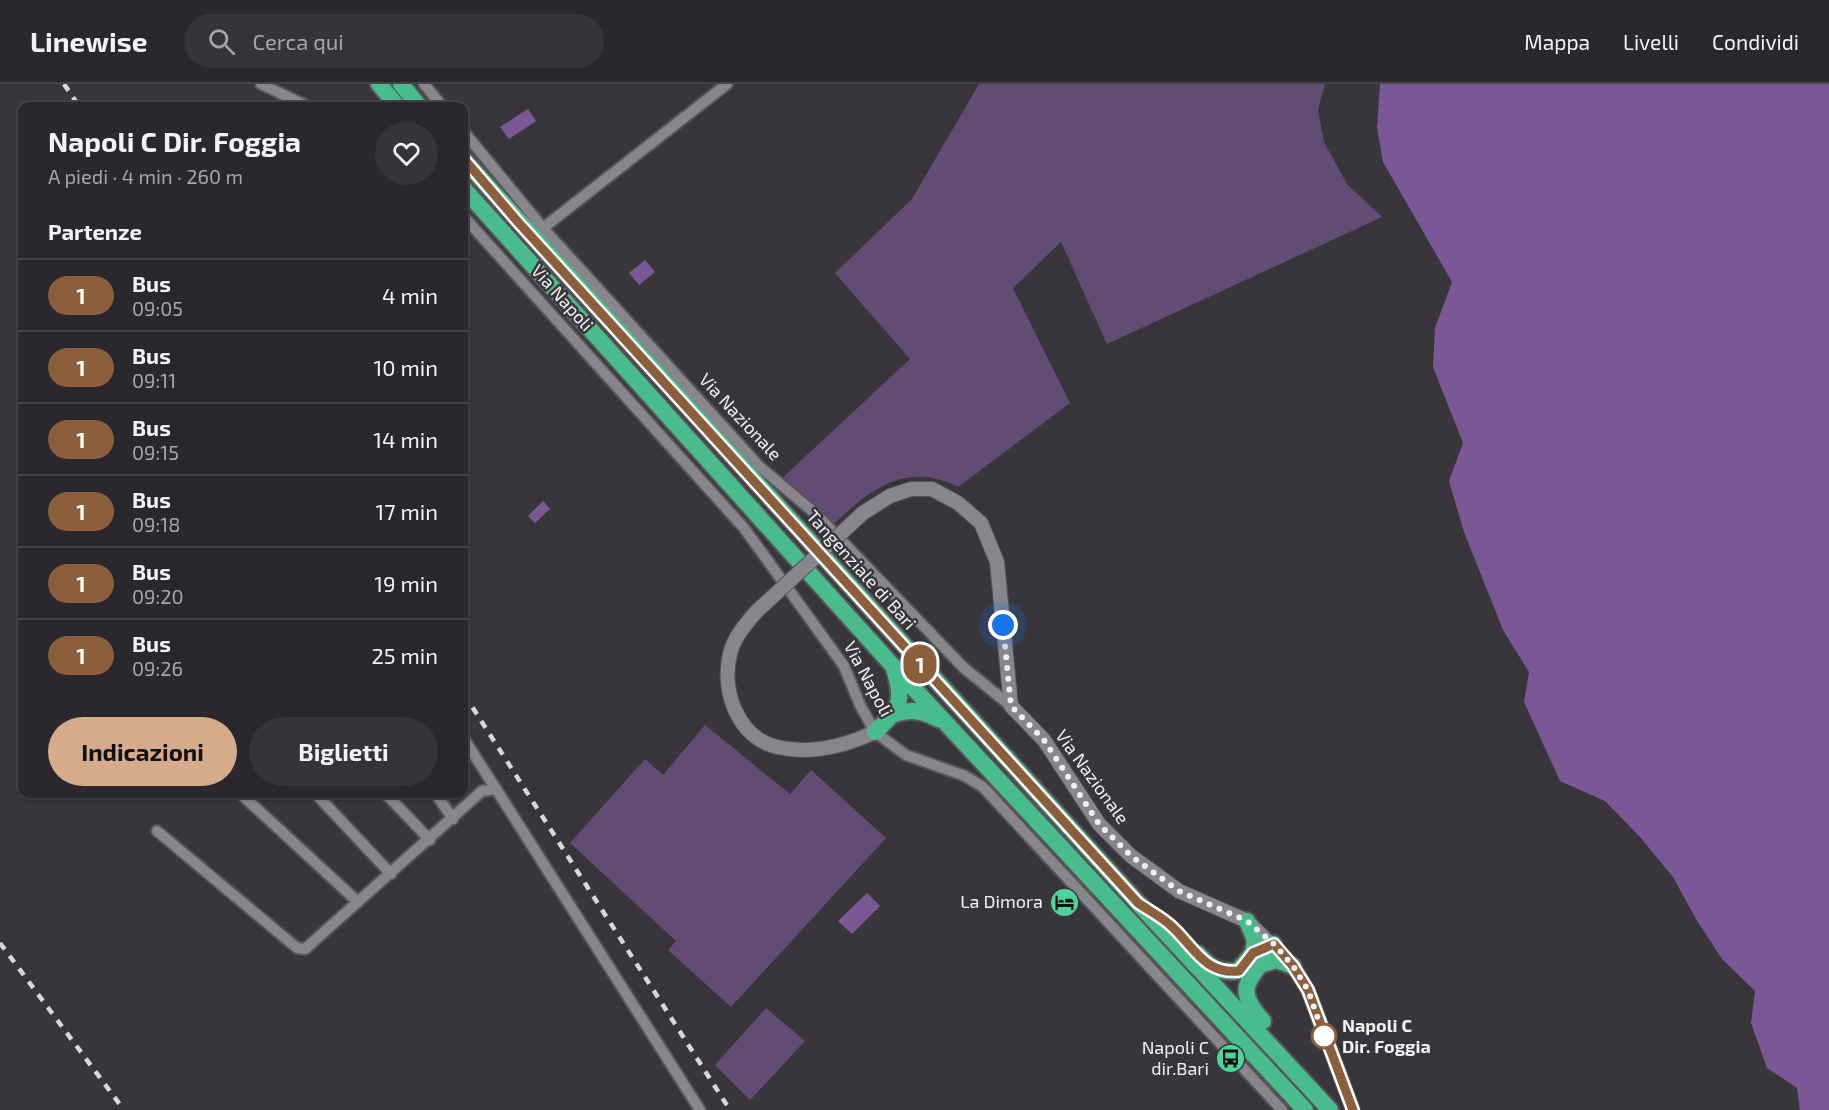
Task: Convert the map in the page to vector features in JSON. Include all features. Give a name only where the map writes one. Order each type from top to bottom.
[{"type":"highway","points":[[379,84],[394,102]]},
{"type":"highway","points":[[401,84],[416,102]]},
{"type":"highway","name":"Tangenziale di Bari","points":[[468,164],[502,205],[1138,903],[1330,1110]]},
{"type":"highway","points":[[468,193],[893,666],[1305,1110]]},
{"type":"highway","points":[[876,732],[894,714],[900,702],[901,687],[893,666]]},
{"type":"highway","points":[[894,714],[908,710],[922,711],[946,723]]},
{"type":"highway","points":[[1138,903],[1169,923],[1209,966],[1225,972],[1239,971],[1258,959],[1274,944]]},
{"type":"highway","points":[[1247,921],[1256,940],[1258,959],[1248,980],[1245,996],[1248,1005],[1299,1061],[1307,1085]]},
{"type":"highway","points":[[1258,959],[1276,960],[1293,966]]},
{"type":"street","points":[[261,84],[299,102]]},
{"type":"street","points":[[423,84],[439,102]]},
{"type":"street","points":[[543,228],[727,84]]},
{"type":"street","name":"Via Nazionale","points":[[468,137],[543,228],[760,467],[816,514],[964,668],[1011,706],[1044,740],[1099,824],[1131,856],[1179,891],[1247,921],[1274,944],[1293,966]]},
{"type":"street","name":"Via Napoli","points":[[468,221],[744,528],[844,666],[860,705],[876,732],[906,756],[965,776],[983,787],[1282,1110]]},
{"type":"street","points":[[876,732],[848,745],[811,750],[776,747],[745,728],[731,704],[730,655],[739,632],[756,612],[863,513],[890,496],[911,489],[933,489],[958,503],[981,523],[997,562],[1011,706]]},
{"type":"street","points":[[468,746],[700,1110]]},
{"type":"street","points":[[157,831],[297,948],[305,949],[430,840],[482,790],[496,789]]},
{"type":"street","points":[[245,798],[358,903]]},
{"type":"street","points":[[320,798],[391,874]]},
{"type":"street","points":[[390,798],[430,840]]},
{"type":"street","points":[[439,798],[453,819]]},
{"type":"street","points":[[1293,966],[1308,990],[1353,1110]]},
{"type":"shaded area","points":[[979,84],[1325,84],[1318,110],[1324,142],[1347,184],[1382,217],[1107,344],[1061,242],[1013,288],[1070,403],[958,487],[938,479],[919,477],[902,479],[870,494],[825,532],[778,482],[910,359],[835,273],[912,199]]},
{"type":"shaded area","points":[[1380,84],[1829,84],[1829,1110],[1800,1110],[1797,1088],[1767,1068],[1751,1023],[1755,991],[1722,959],[1696,919],[1673,877],[1640,837],[1605,801],[1560,781],[1524,702],[1529,672],[1503,630],[1464,532],[1449,481],[1463,443],[1433,367],[1435,328],[1452,282],[1383,162],[1377,128]]},
{"type":"shaded area","points":[[528,109],[536,121],[509,139],[500,127]]},
{"type":"shaded area","points":[[645,260],[655,272],[639,285],[629,273]]},
{"type":"shaded area","points":[[543,501],[550,509],[535,523],[528,516]]},
{"type":"shaded area","points":[[705,725],[790,794],[811,770],[886,838],[731,1007],[668,950],[676,941],[570,843],[645,759],[663,775]]},
{"type":"shaded area","points":[[867,893],[880,906],[852,934],[838,921]]},
{"type":"shaded area","points":[[766,1008],[805,1041],[750,1100],[715,1065]]},
{"type":"railway","points":[[64,84],[76,102]]},
{"type":"railway","points":[[468,700],[730,1110]]},
{"type":"railway","points":[[0,943],[124,1110]]},
{"type":"bus line","name":"1","points":[[468,164],[502,205],[1138,903],[1169,923],[1209,966],[1225,972],[1239,971],[1253,953],[1274,944],[1293,966],[1308,990],[1353,1110]]},
{"type":"place","name":"La Dimora","points":[[1064,902]]},
{"type":"place","name":"Napoli C Dir. Foggia","points":[[1324,1036]]},
{"type":"place","name":"Napoli C dir.Bari","points":[[1230,1058]]},
{"type":"route","points":[[1003,625],[1011,706],[1044,740],[1099,824],[1131,856],[1179,891],[1247,921],[1274,944],[1293,966],[1308,990],[1324,1036]]}]
